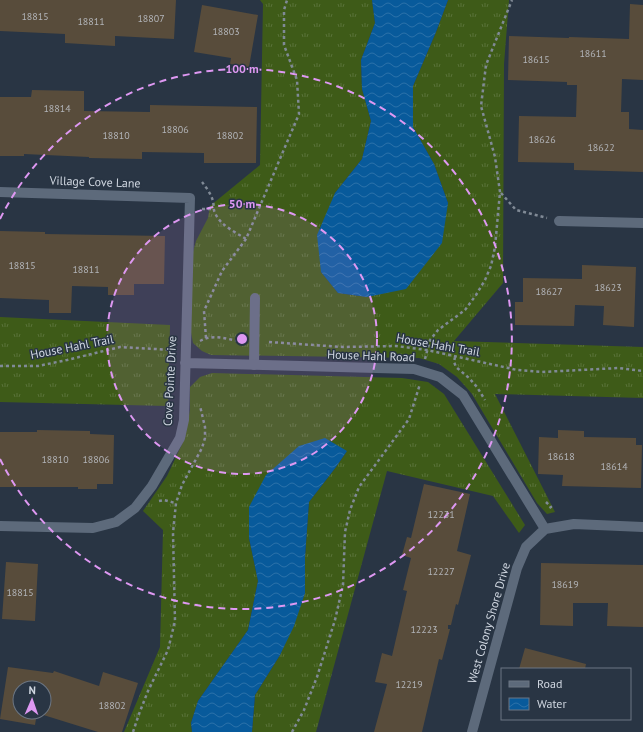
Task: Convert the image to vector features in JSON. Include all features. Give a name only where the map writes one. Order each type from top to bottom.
[{"type":"street","name":"Village Cove Lane","points":[[0,192],[190,198]]},
{"type":"street","name":"Cove Pointe Drive","points":[[0,526],[93,528],[116,522],[135,508],[152,486],[180,438],[184,420],[190,198]]},
{"type":"street","points":[[559,221],[643,223]]},
{"type":"street","points":[[254,365],[255,298]]},
{"type":"street","name":"House Hahl Road","points":[[185,363],[414,369],[440,377],[463,395],[545,529]]},
{"type":"street","points":[[545,529],[574,524],[643,527]]},
{"type":"street","name":"West Colony Shore Drive","points":[[472,732],[517,568],[526,546],[545,529]]},
{"type":"path","points":[[202,182],[213,200],[215,213],[219,220],[246,239],[299,114],[297,80],[284,45],[284,10],[287,0]]},
{"type":"path","points":[[500,192],[516,210],[559,221]]},
{"type":"path","name":"House Hahl Trail","points":[[246,239],[222,271],[204,311],[206,338],[215,336],[232,340],[255,342],[284,342],[343,347],[396,346],[427,350],[517,370],[542,372],[619,368],[643,371]]},
{"type":"path","name":"House Hahl Trail","points":[[0,366],[38,366],[120,347],[172,350]]},
{"type":"path","points":[[133,732],[138,714],[168,650],[175,621],[173,533],[175,508],[182,486],[202,448],[205,438],[205,427],[199,400]]},
{"type":"green space","points":[[260,0],[372,0],[375,23],[361,60],[362,89],[371,121],[362,159],[335,193],[321,272],[338,293],[367,297],[448,203],[434,164],[413,127],[413,86],[448,0],[509,0],[504,64],[503,283],[454,341],[643,347],[643,398],[495,394],[555,512],[547,514],[537,503],[472,394],[457,377],[439,364],[419,358],[211,355],[202,351],[193,343],[190,327],[193,252],[196,241],[208,218],[210,206],[260,165],[263,4]]},
{"type":"green space","points":[[0,317],[170,325],[168,406],[0,402]]},
{"type":"green space","points":[[212,373],[402,378],[428,382],[444,394],[525,525],[519,533],[493,496],[387,471],[316,732],[252,732],[255,695],[280,655],[305,593],[305,557],[309,502],[347,451],[249,538],[258,581],[248,630],[198,701],[191,723],[192,732],[124,732],[160,647],[163,530],[143,511],[167,476],[185,438],[190,410],[190,387],[200,377]]},
{"type":"water","points":[[372,0],[448,0],[413,86],[413,127],[434,164],[448,203],[442,243],[406,289],[367,297],[338,293],[321,272],[317,235],[335,193],[362,159],[371,121],[362,89],[361,60],[375,23]]},
{"type":"water","points":[[325,438],[347,451],[309,502],[305,557],[305,593],[294,626],[280,655],[255,695],[252,732],[192,732],[191,723],[198,701],[248,630],[258,581],[249,538],[249,507],[266,475],[299,446]]},
{"type":"building","points":[[0,0],[176,0],[174,39],[115,36],[115,46],[65,43],[65,34],[0,31]]},
{"type":"building","points":[[630,4],[643,5],[643,80],[622,79],[621,112],[629,112],[629,129],[643,130],[643,172],[574,170],[574,163],[518,162],[519,116],[576,117],[577,85],[567,85],[567,82],[508,80],[509,36],[629,39]]},
{"type":"building","points":[[202,5],[258,15],[249,67],[230,64],[231,58],[194,52]]},
{"type":"building","points":[[32,90],[84,91],[84,111],[150,112],[150,105],[257,107],[256,163],[204,163],[204,153],[142,152],[142,159],[89,158],[24,154],[24,156],[0,156],[0,97],[31,97]]},
{"type":"building","points":[[0,231],[45,232],[45,234],[165,236],[164,284],[134,284],[134,295],[108,295],[108,287],[72,286],[71,313],[49,313],[49,300],[0,298]]},
{"type":"building","points":[[582,265],[636,267],[634,327],[603,325],[604,306],[575,305],[574,326],[515,325],[515,302],[523,302],[523,278],[582,279]]},
{"type":"building","points":[[37,430],[90,431],[90,434],[114,435],[113,484],[97,484],[97,489],[78,489],[78,487],[0,487],[0,432],[37,432]]},
{"type":"building","points":[[558,430],[584,431],[584,437],[636,438],[636,445],[642,445],[641,488],[562,486],[563,475],[538,474],[539,437],[558,438]]},
{"type":"building","points":[[424,484],[470,494],[457,551],[471,555],[458,605],[456,604],[451,625],[448,625],[448,629],[450,629],[442,660],[439,659],[422,732],[374,732],[387,684],[375,682],[382,653],[392,656],[407,591],[403,590],[411,558],[402,555],[407,537],[411,538]]},
{"type":"building","points":[[6,562],[38,564],[35,621],[2,619]]},
{"type":"building","points":[[541,563],[643,565],[643,627],[607,626],[608,603],[573,603],[573,626],[540,625]]},
{"type":"building","points":[[525,648],[586,664],[585,668],[519,668]]},
{"type":"building","points":[[8,667],[53,673],[54,671],[99,686],[103,672],[138,683],[122,732],[98,732],[52,718],[52,680],[12,680],[12,720],[36,720],[35,725],[0,719]]}]
